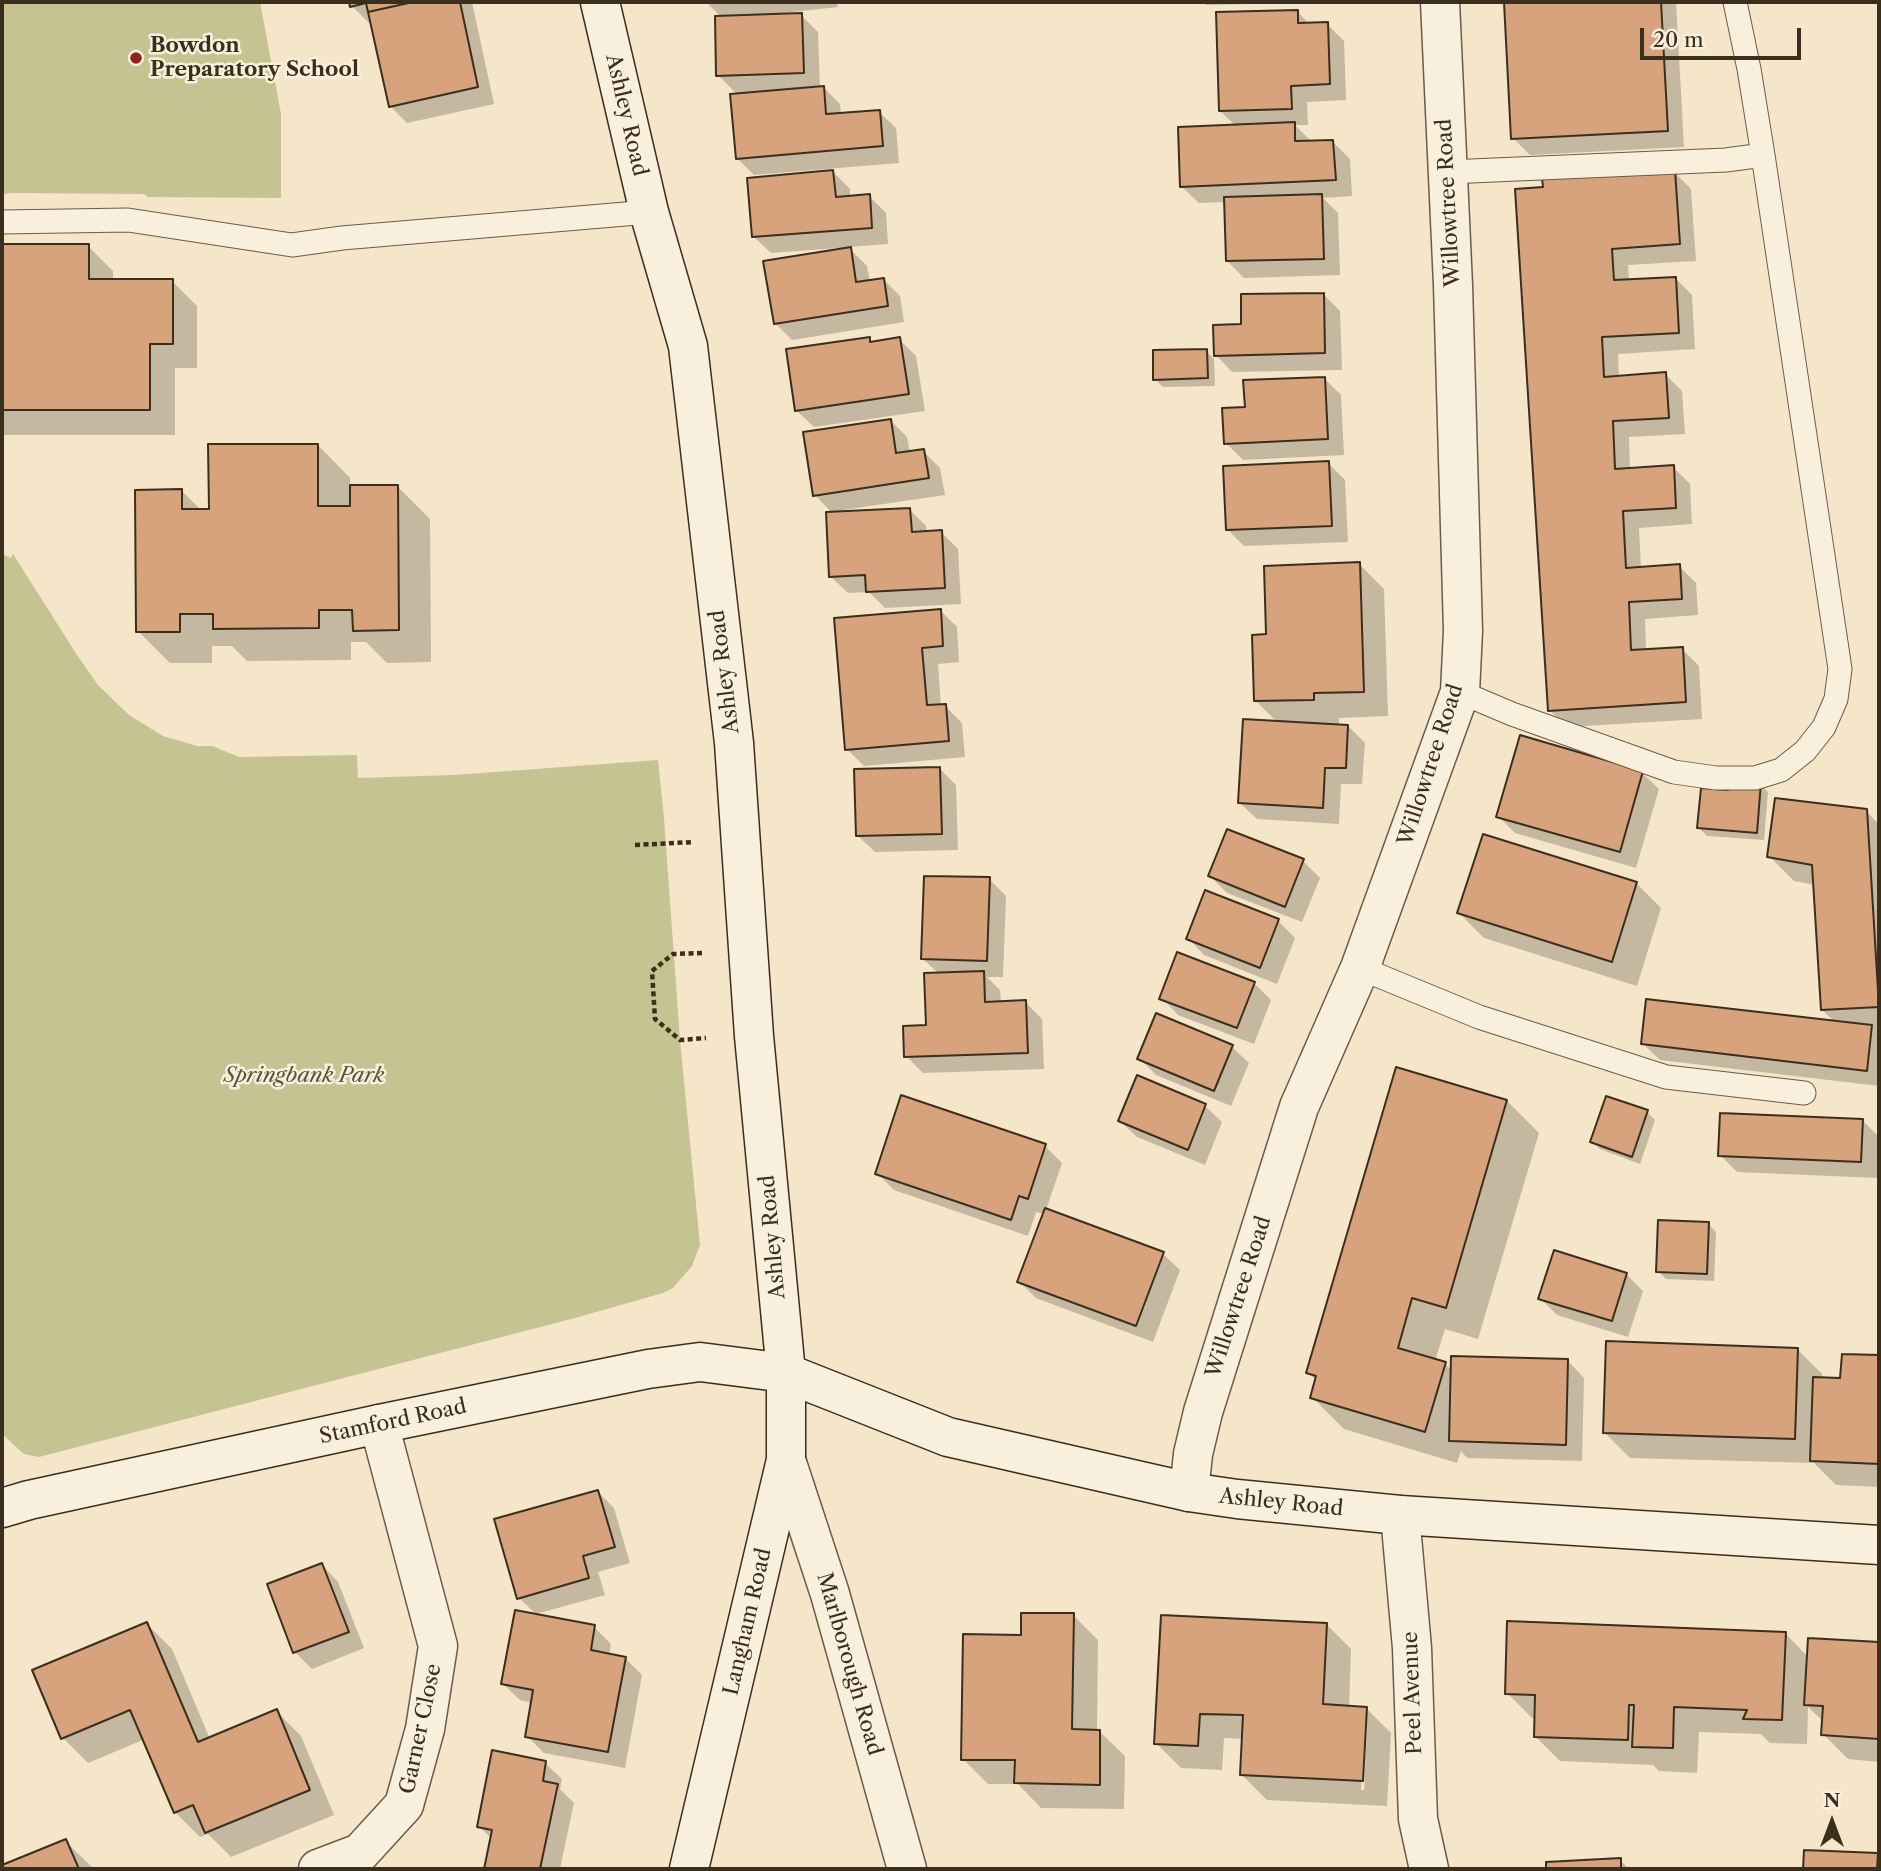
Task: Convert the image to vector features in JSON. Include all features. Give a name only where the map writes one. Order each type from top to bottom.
[{"type":"street","name":"Ashley Road","points":[[600,2],[649,212],[688,346],[734,743],[754,1036],[786,1373],[948,1437],[1189,1492],[1400,1516],[1879,1545]]},
{"type":"street","name":"Willowtree Road","points":[[1189,1492],[1193,1454],[1203,1412],[1299,1107],[1360,968],[1460,692],[1463,631],[1453,285],[1440,2]]},
{"type":"street","name":"Stamford Road","points":[[2,1508],[379,1424],[648,1369],[701,1362],[786,1373]]},
{"type":"street","name":"Langham Road","points":[[689,1869],[786,1460],[786,1373]]},
{"type":"street","name":"Garner Close","points":[[318,1869],[360,1853],[404,1805],[425,1729],[438,1646],[379,1424]]},
{"type":"street","name":"Marlborough Road","points":[[786,1460],[830,1594],[907,1869]]},
{"type":"street","name":"Peel Avenue","points":[[1400,1516],[1412,1648],[1418,1819],[1429,1869]]},
{"type":"lane","points":[[1460,692],[1512,714],[1675,772],[1716,778],[1755,778],[1781,770],[1805,751],[1824,727],[1836,699],[1840,669],[1763,155],[1735,2]]},
{"type":"lane","points":[[1448,172],[1726,160],[1763,155]]},
{"type":"lane","points":[[2,222],[128,220],[292,245],[342,238],[649,212]]},
{"type":"lane","points":[[1360,968],[1479,1017],[1666,1077],[1804,1093]]},
{"type":"path","points":[[635,845],[740,839]]},
{"type":"path","points":[[748,950],[673,954],[652,971],[655,1019],[680,1040],[754,1036]]},
{"type":"green space","name":"Bowdon Preparatory School","points":[[2,2],[260,2],[281,114],[281,198],[2,194]]},
{"type":"green space","name":"Springbank Park","points":[[2,554],[11,558],[13,554],[98,685],[129,715],[163,736],[197,746],[212,746],[239,757],[357,755],[358,778],[454,775],[658,760],[680,1040],[700,1245],[692,1266],[673,1288],[575,1318],[39,1457],[24,1454],[2,1434]]},
{"type":"building","points":[[349,2],[413,2],[368,12],[366,3],[350,7]]},
{"type":"building","points":[[413,2],[460,2],[478,87],[389,107],[368,12]]},
{"type":"building","points":[[1504,2],[1661,2],[1668,131],[1511,139]]},
{"type":"building","points":[[1298,10],[1298,23],[1328,22],[1330,84],[1291,86],[1292,109],[1219,111],[1216,12]]},
{"type":"building","points":[[802,13],[804,73],[716,76],[715,16]]},
{"type":"building","points":[[824,86],[826,114],[880,110],[883,146],[736,159],[730,94]]},
{"type":"building","points":[[1295,122],[1295,141],[1333,140],[1336,180],[1180,187],[1178,127]]},
{"type":"building","points":[[833,170],[836,197],[870,194],[872,228],[752,237],[747,178]]},
{"type":"building","points":[[1675,170],[1680,244],[1612,249],[1614,280],[1676,277],[1679,333],[1602,337],[1604,377],[1666,372],[1669,418],[1613,421],[1615,469],[1674,465],[1676,508],[1623,511],[1626,568],[1680,564],[1682,599],[1629,602],[1631,650],[1683,647],[1686,702],[1548,711],[1515,189],[1543,187],[1542,178]]},
{"type":"building","points":[[1322,194],[1324,259],[1226,261],[1224,197]]},
{"type":"building","points":[[2,244],[89,244],[89,279],[173,279],[173,344],[150,344],[150,410],[2,410]]},
{"type":"building","points":[[851,247],[856,282],[884,278],[888,306],[774,324],[763,261]]},
{"type":"building","points":[[1324,293],[1325,353],[1214,356],[1213,325],[1241,324],[1241,294]]},
{"type":"building","points":[[870,337],[870,342],[900,337],[909,394],[795,411],[786,349]]},
{"type":"building","points":[[1207,349],[1208,378],[1153,380],[1153,350]]},
{"type":"building","points":[[1325,377],[1328,439],[1224,444],[1222,408],[1245,407],[1243,380]]},
{"type":"building","points":[[891,419],[896,453],[924,449],[929,478],[813,496],[803,432]]},
{"type":"building","points":[[208,444],[318,444],[318,506],[350,506],[350,485],[398,485],[399,630],[353,631],[352,610],[319,610],[319,628],[213,629],[213,614],[180,614],[180,632],[136,632],[135,490],[182,489],[182,509],[209,509]]},
{"type":"building","points":[[1329,461],[1332,526],[1226,530],[1223,466]]},
{"type":"building","points":[[910,508],[912,532],[942,530],[945,588],[866,592],[865,575],[829,577],[826,512]]},
{"type":"building","points":[[1360,562],[1364,692],[1314,693],[1314,700],[1254,701],[1252,635],[1266,634],[1264,566]]},
{"type":"building","points":[[941,609],[943,646],[922,648],[927,705],[946,704],[949,741],[845,750],[834,618]]},
{"type":"building","points":[[1243,719],[1348,725],[1346,768],[1325,768],[1323,808],[1238,803]]},
{"type":"building","points":[[1520,735],[1643,771],[1620,852],[1496,817]]},
{"type":"building","points":[[940,767],[942,834],[856,836],[854,769]]},
{"type":"building","points":[[1729,779],[1761,782],[1757,833],[1697,828],[1701,788],[1728,790]]},
{"type":"building","points":[[1775,798],[1867,809],[1879,1007],[1821,1010],[1812,865],[1767,857]]},
{"type":"building","points":[[1227,829],[1304,859],[1285,907],[1208,876]]},
{"type":"building","points":[[1483,834],[1637,882],[1612,962],[1457,913]]},
{"type":"building","points":[[924,876],[990,877],[987,961],[921,959]]},
{"type":"building","points":[[1205,890],[1279,919],[1260,968],[1186,939]]},
{"type":"building","points":[[1177,952],[1255,982],[1237,1028],[1159,999]]},
{"type":"building","points":[[984,971],[985,1002],[1026,1000],[1028,1053],[904,1057],[903,1026],[926,1025],[924,973]]},
{"type":"building","points":[[1646,999],[1872,1025],[1867,1071],[1641,1044]]},
{"type":"building","points":[[1156,1013],[1233,1045],[1214,1091],[1137,1059]]},
{"type":"building","points":[[1396,1067],[1507,1100],[1446,1308],[1412,1298],[1398,1348],[1446,1362],[1425,1432],[1310,1398],[1316,1376],[1306,1373]]},
{"type":"building","points":[[1137,1075],[1206,1104],[1188,1150],[1118,1121]]},
{"type":"building","points":[[901,1095],[1046,1144],[1028,1199],[1019,1196],[1011,1220],[875,1174]]},
{"type":"building","points":[[1606,1096],[1648,1110],[1632,1157],[1590,1142]]},
{"type":"building","points":[[1720,1113],[1863,1119],[1861,1162],[1718,1156]]},
{"type":"building","points":[[1045,1208],[1164,1252],[1136,1326],[1017,1282]]},
{"type":"building","points":[[1658,1220],[1709,1222],[1707,1274],[1656,1272]]},
{"type":"building","points":[[1554,1250],[1627,1273],[1612,1321],[1538,1299]]},
{"type":"building","points":[[1606,1341],[1798,1348],[1795,1439],[1603,1433]]},
{"type":"building","points":[[1842,1354],[1879,1355],[1879,1464],[1810,1461],[1813,1377],[1840,1378]]},
{"type":"building","points":[[1451,1356],[1568,1359],[1566,1445],[1449,1441]]},
{"type":"building","points":[[598,1490],[615,1547],[583,1556],[589,1578],[517,1599],[494,1519]]},
{"type":"building","points":[[322,1563],[349,1632],[293,1653],[267,1584]]},
{"type":"building","points":[[515,1610],[595,1625],[591,1650],[626,1657],[608,1752],[525,1737],[533,1690],[501,1684]]},
{"type":"building","points":[[1021,1613],[1074,1613],[1072,1729],[1100,1730],[1100,1785],[1014,1783],[1015,1760],[961,1760],[963,1634],[1021,1635]]},
{"type":"building","points":[[1161,1615],[1327,1623],[1323,1704],[1367,1707],[1363,1781],[1240,1775],[1243,1715],[1200,1714],[1198,1746],[1154,1744]]},
{"type":"building","points":[[1507,1621],[1786,1632],[1782,1720],[1743,1719],[1747,1710],[1674,1707],[1673,1748],[1632,1747],[1634,1705],[1629,1705],[1628,1740],[1534,1737],[1535,1695],[1505,1694]]},
{"type":"building","points":[[147,1622],[198,1742],[277,1709],[310,1790],[205,1833],[193,1805],[174,1813],[130,1710],[61,1739],[32,1670]]},
{"type":"building","points":[[1808,1638],[1879,1642],[1879,1739],[1821,1735],[1823,1706],[1804,1705]]},
{"type":"building","points":[[492,1750],[546,1761],[543,1781],[558,1784],[540,1869],[484,1869],[492,1830],[477,1827]]},
{"type":"building","points":[[66,1839],[79,1869],[2,1869],[2,1865]]},
{"type":"building","points":[[1804,1850],[1878,1853],[1877,1869],[1803,1869]]},
{"type":"building","points":[[1621,1858],[1621,1869],[1546,1869],[1546,1862]]},
{"type":"place","name":"Bowdon Preparatory School","points":[[136,58]]}]
